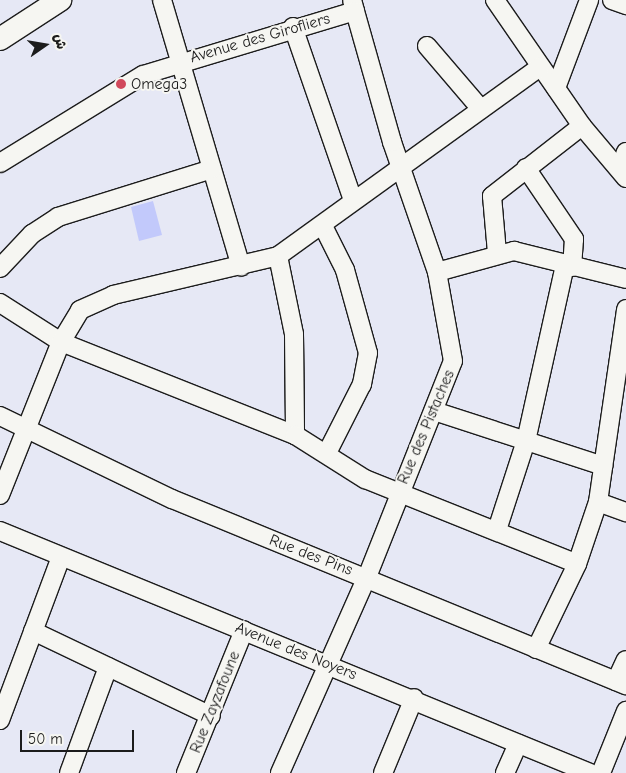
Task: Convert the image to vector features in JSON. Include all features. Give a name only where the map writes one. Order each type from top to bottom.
[{"type":"street","points":[[162,0],[241,267]]},
{"type":"street","points":[[495,0],[582,126],[623,174]]},
{"type":"street","points":[[556,88],[589,0]]},
{"type":"street","points":[[612,0],[626,5]]},
{"type":"street","points":[[1,37],[49,3]]},
{"type":"street","name":"Avenue des Girofliers","points":[[0,163],[143,76],[181,61],[293,27],[353,6]]},
{"type":"street","name":"Rue des Pistaches","points":[[280,773],[326,663],[367,577],[398,492],[434,412],[453,361],[437,272],[402,164],[392,142],[353,6]]},
{"type":"street","points":[[293,27],[353,200]]},
{"type":"street","points":[[427,46],[481,109]]},
{"type":"street","points":[[0,495],[61,342],[80,310],[113,295],[241,267],[278,256],[324,226],[353,200],[540,67]]},
{"type":"street","points":[[497,253],[490,201],[497,190],[582,126]]},
{"type":"street","points":[[623,174],[626,152]]},
{"type":"street","points":[[497,530],[526,441],[574,239],[526,168]]},
{"type":"street","points":[[0,268],[32,234],[58,217],[212,169]]},
{"type":"street","points":[[324,226],[345,270],[368,353],[362,384],[327,453]]},
{"type":"street","points":[[437,272],[497,253],[514,251],[626,279]]},
{"type":"street","points":[[278,256],[294,334],[295,435]]},
{"type":"street","points":[[0,303],[61,342],[295,435],[327,453],[365,479],[497,530],[577,564]]},
{"type":"street","points":[[536,649],[577,564],[598,502],[623,352],[626,310]]},
{"type":"street","points":[[434,412],[604,466]]},
{"type":"street","name":"Rue des Pins","points":[[0,416],[26,433],[172,500],[367,577],[621,683]]},
{"type":"street","points":[[598,502],[626,512]]},
{"type":"street","name":"Avenue des Noyers","points":[[0,531],[414,698],[518,744],[590,773]]},
{"type":"street","points":[[0,720],[61,557]]},
{"type":"street","name":"Rue Zayzafoune","points":[[186,773],[211,716],[244,630]]},
{"type":"street","points":[[33,631],[211,716]]},
{"type":"street","points":[[621,683],[626,660]]},
{"type":"street","points":[[69,773],[108,667]]},
{"type":"street","points":[[383,773],[414,698]]},
{"type":"street","points":[[600,773],[626,711]]},
{"type":"street","points":[[506,773],[518,744]]},
{"type":"building","points":[[153,201],[162,235],[139,241],[131,207]]},
{"type":"place","name":"Omega3","points":[[121,84]]}]
